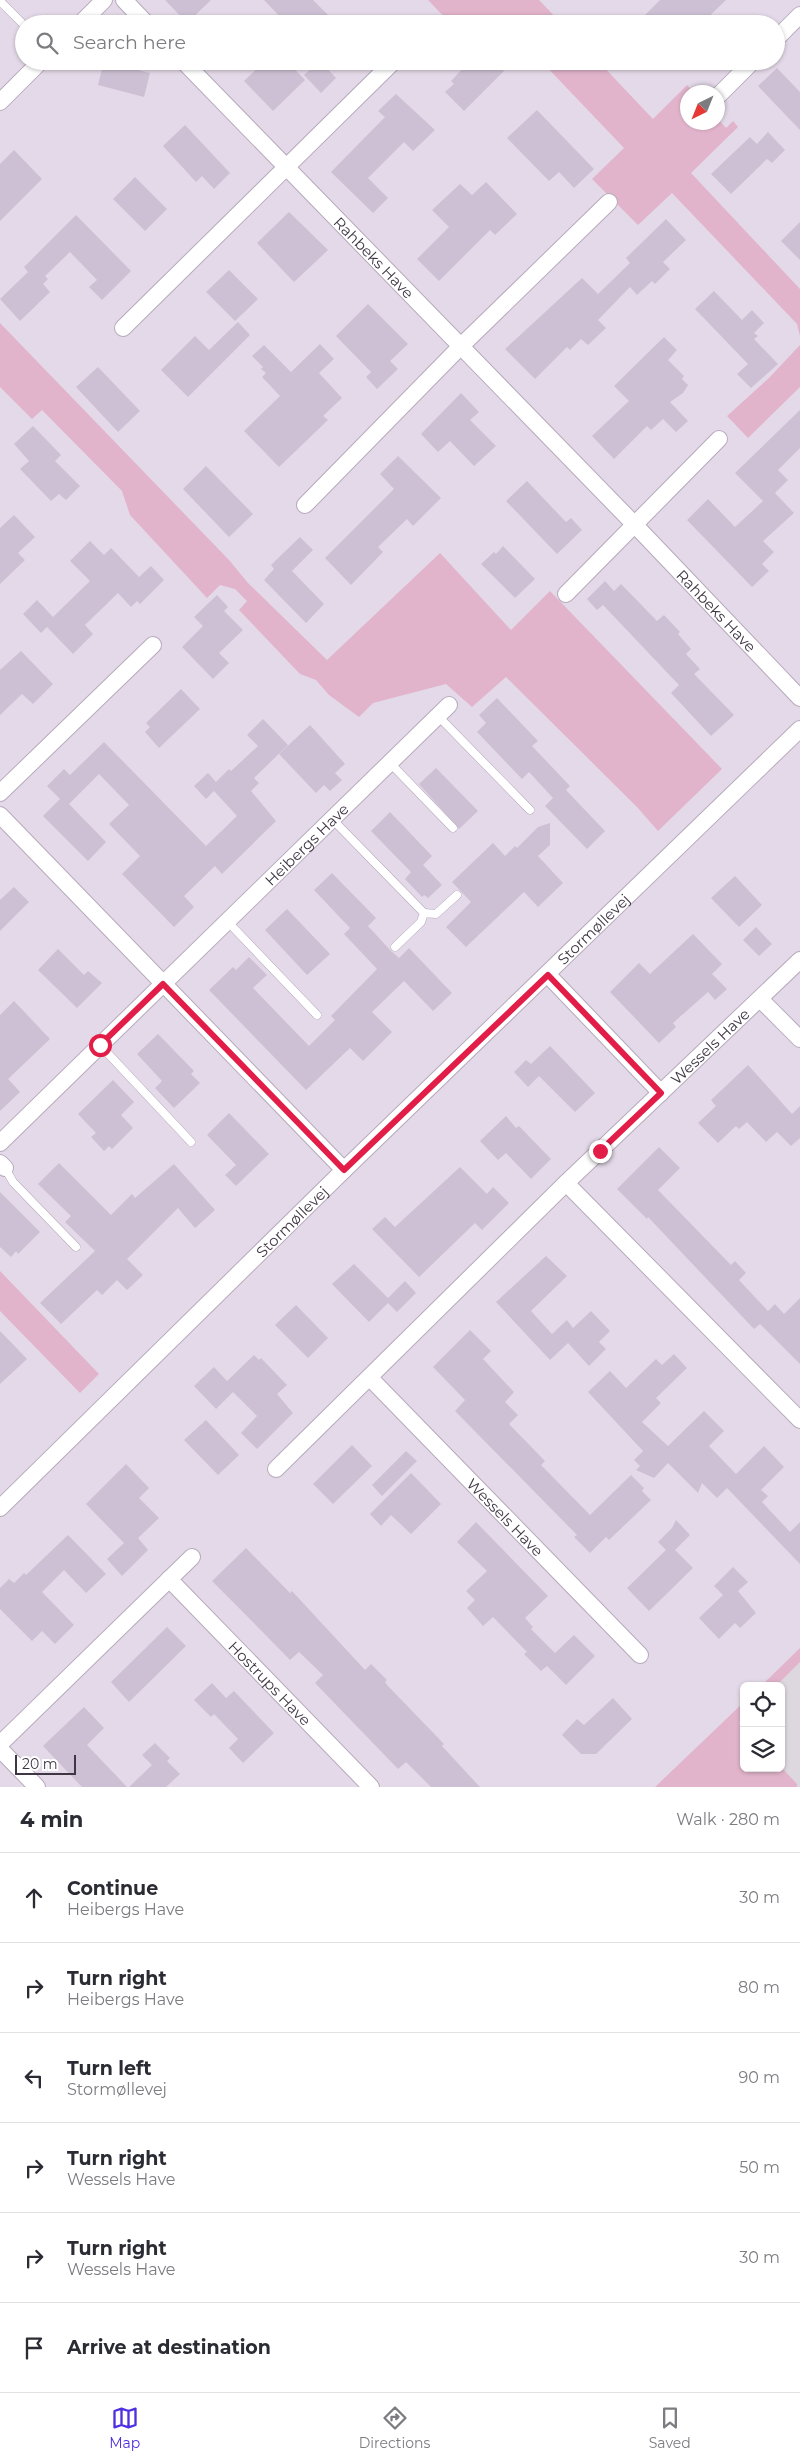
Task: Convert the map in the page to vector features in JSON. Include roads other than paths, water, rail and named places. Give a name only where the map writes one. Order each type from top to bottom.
[{"type":"street","points":[[89,15],[104,0]]},
{"type":"street","points":[[124,0],[138,15]]},
{"type":"street","points":[[785,30],[800,15]]},
{"type":"street","points":[[0,102],[32,70]]},
{"type":"street","name":"Rahbeks Have","points":[[192,70],[460,348],[634,524],[800,698]]},
{"type":"street","points":[[123,328],[385,70]]},
{"type":"street","points":[[725,89],[744,70]]},
{"type":"street","points":[[305,505],[460,348],[609,202]]},
{"type":"street","points":[[566,594],[719,438]]},
{"type":"street","points":[[0,793],[153,645]]},
{"type":"street","name":"Heibergs Have","points":[[0,1143],[443,710]]},
{"type":"street","name":"Stormøllevej","points":[[0,1508],[344,1170],[548,975],[800,729]]},
{"type":"street","points":[[0,815],[344,1170]]},
{"type":"street","name":"Wessels Have","points":[[276,1469],[566,1183],[800,960]]},
{"type":"street","name":"Wessels Have","points":[[548,975],[661,1093]]},
{"type":"street","name":"Wessels Have","points":[[760,999],[800,1039]]},
{"type":"street","points":[[566,1183],[800,1420]]},
{"type":"street","name":"Wessels Have","points":[[370,1378],[640,1655]]},
{"type":"street","points":[[0,1744],[192,1557]]},
{"type":"street","name":"Hostrups Have","points":[[169,1579],[371,1787]]},
{"type":"street","points":[[0,1749],[37,1787]]},
{"type":"lane","points":[[0,1],[15,17]]},
{"type":"lane","points":[[443,710],[530,810]]},
{"type":"lane","points":[[390,763],[453,828]]},
{"type":"lane","points":[[332,819],[424,913],[436,914],[457,895]]},
{"type":"lane","points":[[395,947],[422,922],[424,913]]},
{"type":"lane","points":[[228,922],[317,1015]]},
{"type":"lane","points":[[100,1045],[191,1142]]},
{"type":"lane","points":[[3,1165],[13,1182],[76,1247]]}]
